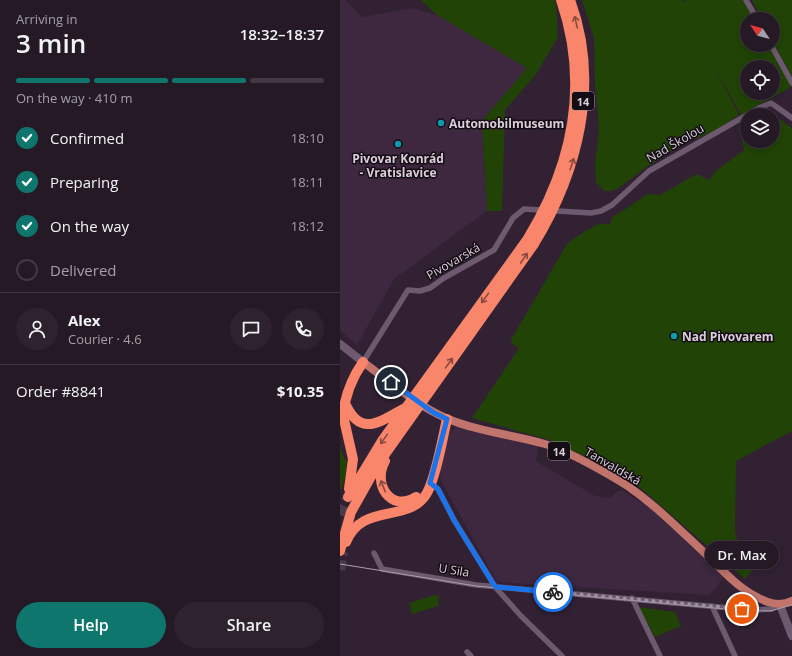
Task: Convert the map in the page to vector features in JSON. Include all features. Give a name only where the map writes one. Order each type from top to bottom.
[{"type":"highway","name":"14","points":[[553,200],[570,138],[574,110],[576,69],[571,35],[561,0]]},
{"type":"highway","name":"14","points":[[342,552],[352,512],[367,481],[422,392],[518,268],[543,221],[575,152],[582,112],[583,58],[570,0]]},
{"type":"highway","points":[[363,362],[351,382],[345,403],[354,419],[365,424],[377,424],[410,413]]},
{"type":"highway","name":"14","points":[[345,403],[343,415],[354,459],[348,497],[370,459],[410,413]]},
{"type":"highway","points":[[410,413],[382,466],[380,476],[381,486],[388,496],[401,502],[413,499],[429,484]]},
{"type":"highway","points":[[342,552],[349,535],[361,522],[367,518],[395,511],[417,503],[426,494],[447,419]]},
{"type":"main road","name":"Tanvaldská","points":[[363,362],[422,404],[447,419],[547,445],[628,486],[659,510],[725,573],[749,593],[764,601],[780,605]]},
{"type":"main road","points":[[780,605],[792,601]]},
{"type":"street","points":[[746,0],[752,12]]},
{"type":"street","points":[[775,52],[792,83]]},
{"type":"street","name":"Nad Školou","points":[[524,210],[591,213],[605,209],[612,205],[649,171],[766,104],[771,103],[792,118]]},
{"type":"street","name":"Pivovarská","points":[[363,362],[408,290],[430,288],[444,278],[494,250],[513,218],[524,210]]},
{"type":"street","name":"Tanvaldská","points":[[340,344],[363,362]]},
{"type":"street","points":[[429,484],[438,489],[454,520],[496,587],[521,616],[562,656]]},
{"type":"street","name":"U Sila","points":[[374,553],[382,569],[496,587],[632,598],[752,610],[772,609],[780,605]]},
{"type":"street","points":[[632,598],[660,656]]},
{"type":"street","points":[[780,605],[792,636]]},
{"type":"street","points":[[712,606],[735,656]]},
{"type":"shaded area","points":[[340,0],[346,0],[362,17],[413,8],[439,16],[527,68],[482,121],[487,211],[394,279],[357,345],[340,330]]},
{"type":"shaded area","points":[[456,426],[538,447],[536,461],[595,496],[610,498],[618,491],[623,491],[649,507],[724,576],[709,595],[497,582],[440,479],[445,440]]},
{"type":"green space","points":[[421,0],[554,0],[556,3],[558,37],[537,73],[505,110],[502,211],[487,211],[482,121],[527,68],[437,15]]},
{"type":"green space","points":[[582,0],[684,0],[681,3],[687,0],[743,0],[750,12],[740,12],[740,52],[772,52],[776,60],[740,60],[740,100],[768,100],[754,108],[740,108],[740,113],[708,56],[739,115],[719,128],[696,139],[694,137],[645,168],[619,188],[611,191],[604,191],[596,182],[595,164],[599,129],[595,83],[594,38]]},
{"type":"green space","points":[[752,0],[792,0],[792,77],[778,52],[780,52],[780,12],[758,12]]},
{"type":"green space","points":[[780,67],[791,87],[780,93]]},
{"type":"green space","points":[[780,120],[792,128],[792,431],[736,461],[735,532],[738,542],[761,561],[745,579],[628,477],[550,440],[472,418],[519,348],[512,344],[511,340],[567,244],[585,231],[601,223],[609,225],[613,217],[648,194],[660,195],[695,175],[699,175],[709,180],[716,171],[744,150],[744,148],[780,148]]},
{"type":"green space","points":[[340,446],[343,456],[347,462],[346,474],[340,491]]},
{"type":"green space","points":[[435,595],[439,596],[438,606],[412,614],[409,603]]},
{"type":"green space","points":[[639,607],[675,612],[681,626],[655,637]]},
{"type":"tunnel","points":[[340,515],[348,497]]},
{"type":"tunnel","points":[[340,570],[343,552]]},
{"type":"tram line","points":[[340,564],[476,586],[736,610],[770,611],[792,605]]},
{"type":"way so far","points":[[553,592],[742,609]]},
{"type":"place","name":"Automobilmuseum","points":[[441,123]]},
{"type":"place","name":"Pivovar Konrád - Vratislavice","points":[[398,144]]},
{"type":"place","name":"Nad Pivovarem","points":[[674,336]]},
{"type":"place","name":"Dr. Max","points":[[742,609]]},
{"type":"route","points":[[391,382],[434,413],[447,419],[430,483],[438,489],[454,520],[494,585],[496,587],[553,592]]}]
